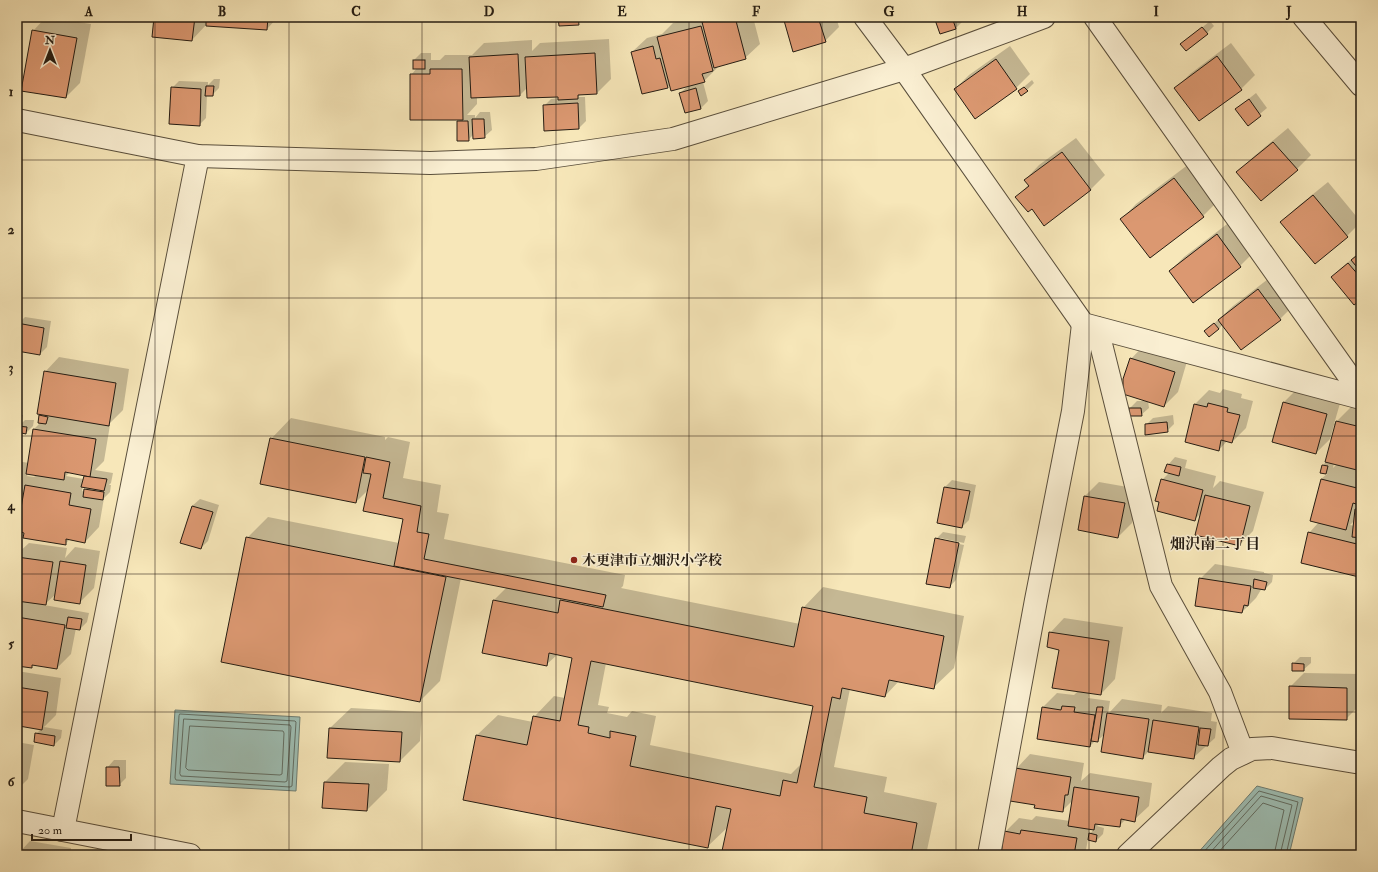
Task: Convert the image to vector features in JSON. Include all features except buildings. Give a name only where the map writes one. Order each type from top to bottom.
[{"type":"street","points":[[865,17],[1090,326],[1161,586],[1220,692],[1243,753]]},
{"type":"street","points":[[17,120],[198,156],[430,163],[536,159],[674,140],[904,69],[1044,17]]},
{"type":"street","points":[[1095,17],[1361,393]]},
{"type":"street","points":[[1304,17],[1361,84]]},
{"type":"street","points":[[63,830],[198,156]]},
{"type":"street","points":[[1090,326],[1361,398]]},
{"type":"street","points":[[989,855],[1036,600],[1090,326]]},
{"type":"street","points":[[1128,855],[1221,767],[1231,759],[1252,749],[1272,748],[1361,763]]},
{"type":"street","points":[[17,821],[190,855]]},
{"type":"water","points":[[175,710],[300,717],[296,791],[170,784]]},
{"type":"water","points":[[1257,786],[1303,798],[1289,855],[1196,855]]},
{"type":"place","name":"木更津市立畑沢小学校","points":[[574,560]]},
{"type":"district","name":"畑沢南二丁目","points":[[1215,544]]}]
